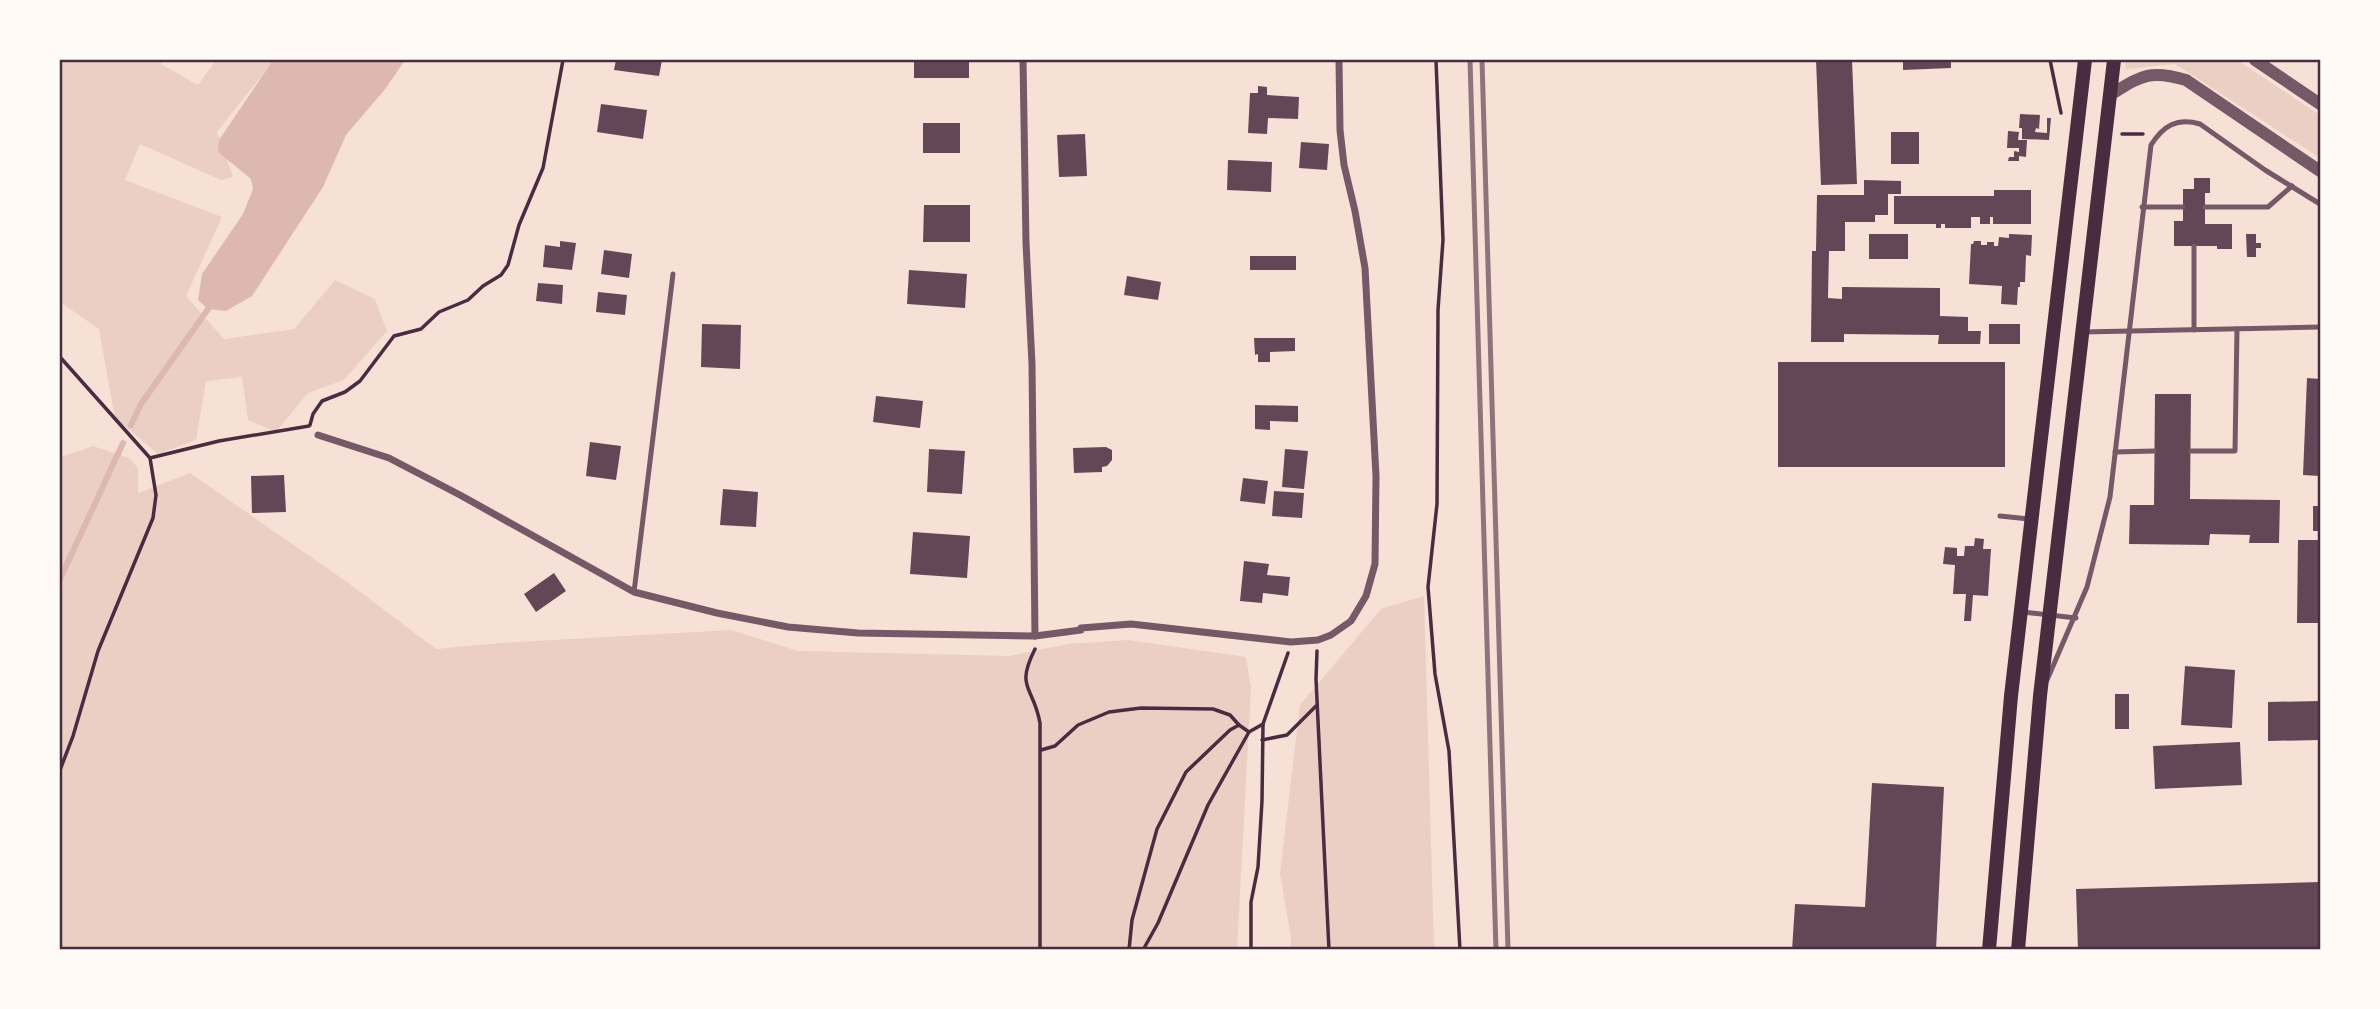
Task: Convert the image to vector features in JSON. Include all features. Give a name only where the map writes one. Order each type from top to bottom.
[{"type":"main road","points":[[1989,950],[2011,696],[2085,60]]},
{"type":"main road","points":[[2018,950],[2040,696],[2114,60]]},
{"type":"street","points":[[1023,60],[1026,243],[1032,378],[1035,636]]},
{"type":"street","points":[[318,435],[389,458],[634,592],[717,613],[788,627],[858,634],[1035,636],[1082,628],[1131,624],[1291,642],[1318,640],[1331,635],[1351,621],[1366,596],[1374,564],[1377,476],[1365,268],[1355,211],[1343,165],[1339,60]]},
{"type":"street","points":[[2255,60],[2320,104]]},
{"type":"street","points":[[2110,95],[2140,76],[2164,73],[2186,80],[2320,171]]},
{"type":"lane","points":[[2040,696],[2076,618],[2087,587],[2110,497],[2148,153],[2157,134],[2168,125],[2179,121],[2200,124],[2320,204]]},
{"type":"lane","points":[[2206,207],[2268,207],[2292,186]]},
{"type":"lane","points":[[2142,207],[2183,207]]},
{"type":"lane","points":[[2194,246],[2194,330]]},
{"type":"lane","points":[[634,592],[674,274]]},
{"type":"lane","points":[[2082,332],[2320,327]]},
{"type":"lane","points":[[2191,451],[2235,451],[2237,329]]},
{"type":"lane","points":[[2115,452],[2154,452]]},
{"type":"lane","points":[[2000,516],[2032,520]]},
{"type":"lane","points":[[2021,612],[2076,618]]},
{"type":"path","points":[[150,458],[219,441],[310,425],[313,414],[322,401],[345,392],[359,381],[394,336],[421,329],[439,312],[468,300],[500,275],[508,265],[519,225],[543,168],[563,60]]},
{"type":"path","points":[[1436,60],[1443,240],[1438,310],[1437,504],[1428,587],[1435,674],[1449,751],[1460,950]]},
{"type":"path","points":[[2050,60],[2062,117]]},
{"type":"path","points":[[2105,134],[2157,134]]},
{"type":"path","points":[[60,357],[150,458],[156,495],[153,518],[99,651],[60,771]]},
{"type":"path","points":[[1035,636],[1035,649],[1024,677],[1026,688],[1036,704],[1040,723],[1040,950]]},
{"type":"path","points":[[1318,640],[1317,704],[1329,950]]},
{"type":"path","points":[[1251,950],[1251,902],[1258,867],[1262,801],[1263,724],[1284,670],[1291,642]]},
{"type":"path","points":[[1262,740],[1287,735],[1317,704]]},
{"type":"path","points":[[1040,750],[1055,746],[1078,726],[1109,712],[1130,710],[1184,707],[1213,709],[1230,715],[1249,733]]},
{"type":"path","points":[[1143,950],[1158,923],[1208,805],[1249,733],[1263,724]]},
{"type":"path","points":[[1129,950],[1132,920],[1157,830],[1186,772],[1230,730],[1239,725]]},
{"type":"shaded area","points":[[60,60],[161,60],[161,64],[198,85],[216,60],[274,60],[217,132],[233,177],[221,180],[140,144],[125,180],[222,217],[186,296],[224,339],[294,329],[335,280],[375,299],[387,331],[344,380],[308,393],[276,432],[248,420],[242,377],[206,381],[196,440],[158,454],[115,418],[99,329],[60,302]]},
{"type":"shaded area","points":[[273,60],[405,60],[386,88],[346,135],[323,187],[252,296],[226,311],[208,309],[198,300],[202,274],[243,214],[253,189],[251,179],[218,152],[219,140]]},
{"type":"shaded area","points":[[2126,60],[2237,60],[2320,115],[2320,158],[2175,64],[2125,69]]},
{"type":"shaded area","points":[[93,446],[129,458],[138,468],[138,493],[190,473],[347,582],[436,649],[731,630],[798,651],[1009,656],[1068,644],[1128,640],[1246,657],[1251,688],[1237,949],[60,950],[60,462],[61,457]]},
{"type":"shaded area","points":[[1424,596],[1434,949],[1291,949],[1280,873],[1300,705],[1381,609]]},
{"type":"building","points":[[616,60],[662,60],[659,76],[614,70]]},
{"type":"building","points":[[914,60],[969,60],[969,78],[914,78]]},
{"type":"building","points":[[1816,60],[1852,60],[1857,184],[1821,185]]},
{"type":"building","points":[[1903,60],[1951,60],[1951,68],[1903,70]]},
{"type":"building","points":[[1258,86],[1267,87],[1267,95],[1299,97],[1298,119],[1268,118],[1267,134],[1248,133],[1250,93],[1258,93]]},
{"type":"building","points":[[601,104],[647,110],[643,139],[597,132]]},
{"type":"building","points":[[2020,114],[2040,115],[2039,129],[2036,128],[2035,132],[2047,133],[2047,118],[2051,118],[2049,140],[2022,139],[2022,128],[2019,128]]},
{"type":"building","points":[[923,123],[960,123],[960,153],[923,153]]},
{"type":"building","points":[[2008,131],[2019,132],[2018,140],[2027,140],[2026,157],[2019,156],[2019,161],[2008,161],[2009,157],[2014,157],[2014,151],[2019,152],[2019,148],[2007,148]]},
{"type":"building","points":[[1891,132],[1919,132],[1919,164],[1891,164]]},
{"type":"building","points":[[1085,134],[1087,176],[1059,177],[1057,135]]},
{"type":"building","points":[[1301,142],[1329,144],[1327,170],[1299,168]]},
{"type":"building","points":[[1228,160],[1272,162],[1271,192],[1227,190]]},
{"type":"building","points":[[2194,178],[2210,178],[2210,193],[2205,193],[2205,224],[2232,224],[2232,249],[2217,249],[2217,246],[2174,246],[2174,221],[2183,221],[2183,189],[2194,189]]},
{"type":"building","points":[[1864,180],[1901,181],[1901,194],[1888,194],[1888,215],[1875,215],[1875,222],[1845,222],[1845,251],[1829,251],[1828,298],[1842,299],[1842,287],[1940,288],[1940,316],[1968,317],[1968,331],[1981,331],[1980,344],[1938,344],[1939,335],[1844,334],[1844,342],[1811,342],[1812,251],[1816,251],[1817,195],[1864,195]]},
{"type":"building","points":[[1994,190],[2031,190],[2031,224],[1993,224],[1993,217],[1990,217],[1990,224],[1980,224],[1980,217],[1971,217],[1971,228],[1945,228],[1945,224],[1936,228],[1936,224],[1894,224],[1894,196],[1994,196]]},
{"type":"building","points":[[924,205],[970,205],[970,242],[923,242]]},
{"type":"building","points":[[1869,234],[1908,234],[1908,259],[1869,259]]},
{"type":"building","points":[[2009,234],[2032,235],[2031,256],[2026,255],[2025,282],[2020,282],[2018,287],[2017,305],[2001,304],[2002,286],[1969,284],[1971,244],[1981,241],[1981,245],[1994,242],[1994,246],[1998,246],[1999,237],[2009,238]]},
{"type":"building","points":[[2246,234],[2256,234],[2256,243],[2261,243],[2261,248],[2256,248],[2256,257],[2247,257]]},
{"type":"building","points":[[560,241],[576,243],[572,270],[543,267],[545,245],[560,247]]},
{"type":"building","points":[[604,250],[632,254],[629,278],[601,274]]},
{"type":"building","points":[[1250,256],[1296,256],[1296,270],[1250,270]]},
{"type":"building","points":[[909,270],[967,274],[965,308],[907,304]]},
{"type":"building","points":[[1127,276],[1161,282],[1158,300],[1124,295]]},
{"type":"building","points":[[538,283],[563,285],[562,304],[536,301]]},
{"type":"building","points":[[598,292],[627,295],[625,315],[596,312]]},
{"type":"building","points":[[702,324],[741,325],[740,369],[701,367]]},
{"type":"building","points":[[1989,324],[2020,324],[2020,344],[1989,344]]},
{"type":"building","points":[[1254,338],[1295,338],[1295,351],[1270,352],[1270,362],[1258,362]]},
{"type":"building","points":[[1778,362],[2005,362],[2005,467],[1778,467]]},
{"type":"building","points":[[2307,378],[2320,379],[2320,476],[2303,475]]},
{"type":"building","points":[[2155,394],[2191,394],[2190,499],[2280,500],[2279,543],[2249,543],[2250,535],[2210,534],[2209,545],[2129,544],[2130,505],[2154,505]]},
{"type":"building","points":[[876,396],[923,401],[920,428],[873,422]]},
{"type":"building","points":[[1255,405],[1298,406],[1298,422],[1270,421],[1270,430],[1255,429]]},
{"type":"building","points":[[590,442],[621,446],[616,480],[586,476]]},
{"type":"building","points":[[1106,447],[1112,450],[1112,460],[1102,467],[1102,472],[1074,473],[1073,448]]},
{"type":"building","points":[[929,449],[965,451],[962,494],[927,492]]},
{"type":"building","points":[[1285,449],[1308,451],[1304,489],[1282,487]]},
{"type":"building","points":[[284,475],[286,512],[252,513],[251,476]]},
{"type":"building","points":[[1243,478],[1268,481],[1265,504],[1240,501]]},
{"type":"building","points":[[723,489],[758,492],[756,527],[720,525]]},
{"type":"building","points":[[1274,491],[1304,493],[1302,518],[1272,516]]},
{"type":"building","points":[[2313,506],[2320,506],[2320,531],[2313,531]]},
{"type":"building","points":[[913,532],[970,536],[967,578],[910,574]]},
{"type":"building","points":[[1975,538],[1984,539],[1983,549],[1991,549],[1988,596],[1973,595],[1971,621],[1964,621],[1966,594],[1953,594],[1955,565],[1943,564],[1945,547],[1957,548],[1957,556],[1964,556],[1965,546],[1974,546]]},
{"type":"building","points":[[2298,540],[2320,540],[2320,623],[2297,623]]},
{"type":"building","points":[[1244,561],[1269,564],[1267,575],[1290,577],[1288,596],[1263,593],[1262,603],[1240,601]]},
{"type":"building","points":[[554,573],[566,591],[536,612],[524,594]]},
{"type":"building","points":[[2185,666],[2235,670],[2232,728],[2181,725]]},
{"type":"building","points":[[2115,694],[2129,694],[2129,729],[2115,729]]},
{"type":"building","points":[[2320,701],[2320,740],[2268,741],[2268,702]]},
{"type":"building","points":[[2240,742],[2242,785],[2155,789],[2153,746]]},
{"type":"building","points":[[1872,783],[1944,787],[1936,950],[1792,950],[1795,904],[1865,907]]},
{"type":"building","points":[[2320,882],[2320,950],[2078,950],[2076,889]]},
{"type":"waterway","points":[[131,425],[141,404],[208,309]]},
{"type":"waterway","points":[[60,579],[123,443]]},
{"type":"railway","points":[[1470,60],[1496,950]]},
{"type":"railway","points":[[1482,60],[1508,950]]}]
